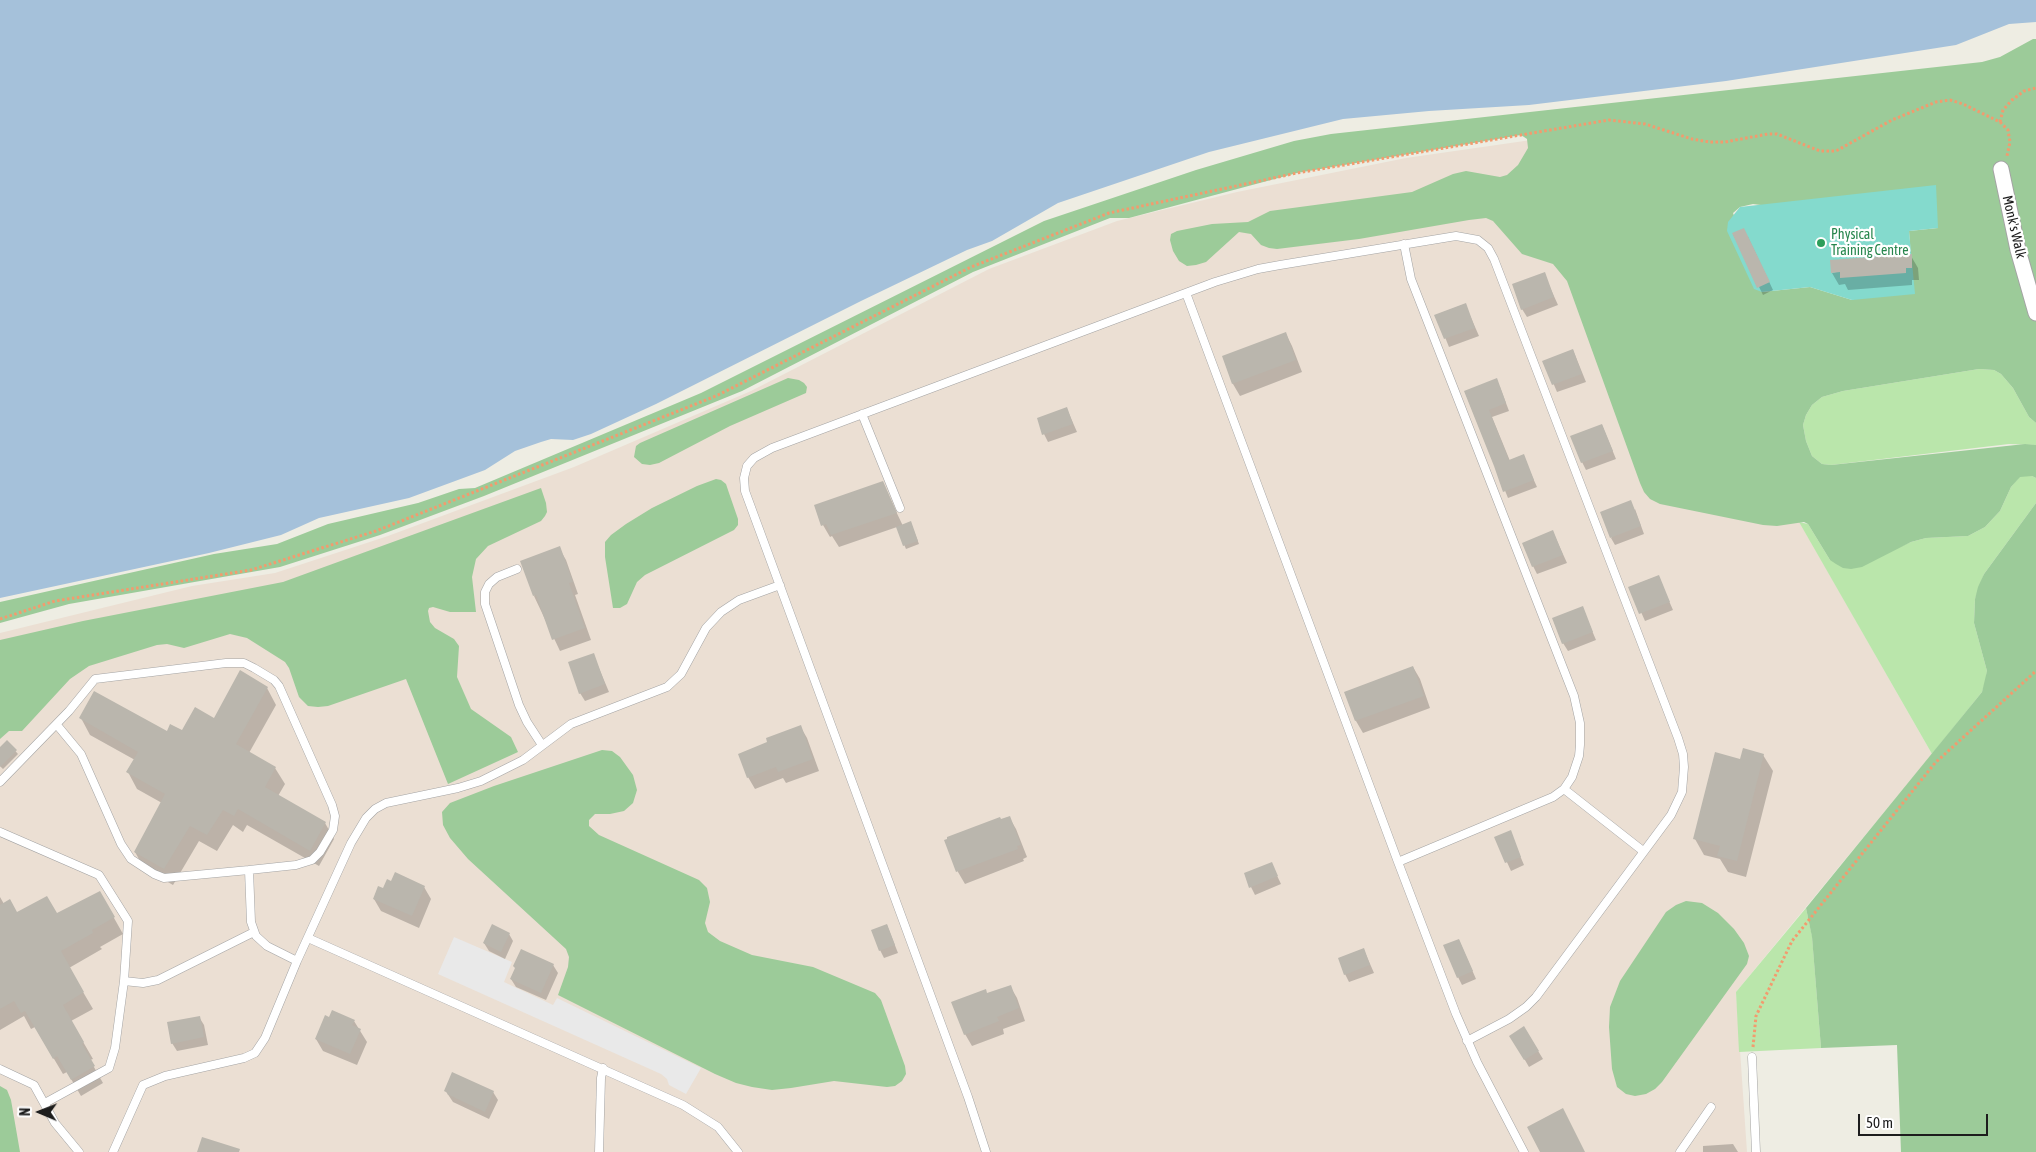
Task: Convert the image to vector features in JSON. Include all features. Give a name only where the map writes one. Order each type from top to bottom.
[{"type":"street","name":"Monk's Walk","points":[[2001,169],[2018,250],[2036,313]]},
{"type":"lane","points":[[986,1152],[745,491],[744,478],[747,466],[754,458],[767,450],[1186,293],[1258,269],[1456,236],[1471,238],[1483,243],[1494,258],[1683,754],[1684,776],[1680,797],[1671,814],[1531,1002],[1503,1023],[1467,1041]]},
{"type":"lane","points":[[1398,862],[1544,802],[1564,789],[1572,778],[1579,756],[1580,723],[1574,696],[1411,279],[1404,244]]},
{"type":"lane","points":[[1186,293],[1398,862],[1467,1041],[1524,1152]]},
{"type":"lane","points":[[862,414],[900,508]]},
{"type":"lane","points":[[517,569],[497,577],[489,584],[485,592],[484,604],[524,715],[542,745]]},
{"type":"lane","points":[[113,1152],[143,1085],[160,1077],[247,1057],[255,1052],[264,1038],[297,961],[354,838],[366,818],[375,809],[386,803],[473,784],[508,768],[571,724],[666,687],[681,674],[702,635],[721,612],[740,600],[780,585]]},
{"type":"lane","points":[[0,782],[57,725],[90,682],[101,676],[241,662],[274,680],[280,690],[332,805],[335,820],[331,834],[320,852],[312,860],[296,865],[164,878],[154,874],[131,859],[121,844],[81,754],[57,725]]},
{"type":"lane","points":[[1564,789],[1643,851]]},
{"type":"lane","points":[[0,832],[99,875],[128,920],[124,981],[115,1048],[109,1068],[44,1104]]},
{"type":"lane","points":[[249,870],[251,917],[254,932],[264,944],[297,961]]},
{"type":"lane","points":[[124,981],[143,982],[158,980],[254,932]]},
{"type":"lane","points":[[308,938],[678,1103],[708,1119],[722,1131],[738,1152]]},
{"type":"lane","points":[[1752,1057],[1756,1152]]},
{"type":"lane","points":[[599,1152],[600,1078],[603,1068]]},
{"type":"lane","points":[[0,1069],[32,1084],[38,1090],[57,1127],[79,1152]]},
{"type":"lane","points":[[1680,1152],[1711,1107]]},
{"type":"path","points":[[2000,122],[2003,110],[2012,100],[2024,91],[2036,88]]},
{"type":"path","points":[[0,619],[55,601],[252,570],[376,531],[716,396],[971,267],[1109,213],[1297,173],[1609,120],[1645,124],[1692,139],[1708,142],[1725,142],[1777,134],[1820,151],[1836,151],[1892,120],[1936,102],[1950,100],[1964,104],[2000,122],[2008,130],[2010,142],[2007,157],[2001,169]]},
{"type":"path","points":[[1752,1057],[1756,1016],[1792,940],[1935,763],[2036,670]]},
{"type":"shaded area","points":[[0,0],[2036,0],[2036,22],[2009,24],[1956,45],[1726,81],[1529,105],[1429,111],[1343,119],[1209,152],[1058,203],[992,241],[967,250],[861,301],[656,404],[591,434],[573,440],[551,439],[541,442],[515,451],[485,470],[409,498],[319,518],[281,535],[209,553],[0,598]]},
{"type":"shaded area","points":[[1587,132],[1752,439],[1932,754],[1736,992],[1747,1152],[0,1152],[0,633],[192,586],[275,573],[388,536],[574,467],[751,391],[989,269],[1117,221],[1237,192],[1406,158]]},
{"type":"shaded area","name":"Physical Training Centre","points":[[1936,185],[1938,228],[1909,231],[1915,294],[1852,300],[1810,287],[1762,292],[1754,289],[1727,231],[1728,222],[1740,207]]},
{"type":"shaded area","points":[[454,937],[512,962],[504,982],[553,1005],[557,998],[701,1068],[686,1094],[669,1085],[667,1079],[661,1074],[438,974]]},
{"type":"green space","points":[[2036,39],[2036,423],[2029,417],[2013,388],[2001,374],[1994,370],[1979,369],[1843,391],[1822,397],[1812,405],[1803,425],[1806,441],[1812,456],[1822,464],[1831,465],[2025,444],[2036,445],[2036,478],[2032,476],[2020,477],[2011,487],[2000,511],[1985,527],[1968,536],[1926,538],[1911,542],[1862,567],[1843,568],[1830,560],[1808,524],[1804,522],[1777,526],[1763,525],[1660,504],[1650,499],[1640,483],[1567,281],[1553,264],[1522,254],[1493,221],[1486,218],[1469,220],[1359,239],[1277,249],[1261,245],[1251,234],[1239,232],[1206,262],[1187,266],[1179,261],[1173,251],[1170,240],[1171,234],[1177,231],[1212,224],[1248,222],[1270,211],[1412,192],[1453,174],[1466,171],[1500,177],[1507,175],[1518,165],[1528,148],[1527,139],[1521,135],[1297,173],[1129,218],[1110,218],[973,272],[742,391],[484,496],[380,535],[280,567],[69,604],[0,623],[0,602],[214,554],[277,544],[328,524],[418,503],[459,489],[475,488],[701,393],[1044,221],[1196,170],[1294,141],[1331,134],[1982,62],[2000,57]],"holes":[[[1753,204],[1938,228],[1909,231],[1912,268],[1852,300],[1810,287],[1762,292],[1733,213],[1740,207]]]},
{"type":"green space","points":[[1979,369],[1994,370],[2001,374],[2013,388],[2029,417],[2036,423],[2036,445],[2009,444],[1831,465],[1822,464],[1812,456],[1806,441],[1803,425],[1812,405],[1822,397],[1843,391]]},
{"type":"green space","points":[[788,378],[804,383],[807,387],[806,393],[730,426],[659,463],[642,464],[634,457],[636,446],[640,443]]},
{"type":"green space","points":[[2020,476],[2036,478],[2036,503],[1984,574],[1975,599],[1974,623],[1987,671],[1986,680],[1982,692],[1932,754],[1799,522],[1808,524],[1830,560],[1888,552],[1926,538],[1968,536],[1985,527],[2000,511],[2011,487]]},
{"type":"green space","points":[[716,479],[726,484],[738,519],[738,525],[734,530],[645,575],[637,582],[627,604],[620,608],[613,608],[605,557],[605,542],[626,524],[652,508]]},
{"type":"green space","points":[[541,488],[547,512],[541,521],[488,546],[476,559],[472,577],[476,612],[450,612],[433,607],[429,608],[428,611],[430,622],[435,628],[454,639],[459,646],[457,677],[471,709],[511,737],[518,752],[448,784],[406,679],[328,706],[308,706],[299,697],[285,662],[247,638],[230,634],[184,648],[167,644],[157,645],[89,666],[70,679],[22,731],[9,731],[0,739],[0,640],[83,621],[283,582]]},
{"type":"green space","points":[[2036,503],[2036,1152],[1901,1152],[1897,1045],[1821,1048],[1812,937],[1806,908],[1982,692],[1987,671],[1974,623],[1975,599],[1978,587],[1984,574]]},
{"type":"green space","points":[[602,750],[612,751],[620,757],[633,775],[637,790],[633,803],[624,811],[610,814],[595,814],[589,820],[589,826],[599,835],[699,880],[707,888],[710,902],[705,923],[708,932],[720,941],[752,955],[813,967],[875,993],[881,1000],[905,1066],[906,1074],[902,1081],[895,1086],[887,1087],[834,1081],[772,1090],[736,1083],[558,995],[568,967],[569,957],[566,949],[468,859],[450,838],[443,825],[442,812],[450,803],[494,786]]},
{"type":"green space","points":[[1686,901],[1702,903],[1718,913],[1734,929],[1744,943],[1749,956],[1747,964],[1662,1082],[1646,1094],[1635,1096],[1626,1094],[1617,1087],[1612,1069],[1609,1027],[1610,1007],[1620,981],[1666,912]]},
{"type":"green space","points":[[1806,908],[1812,936],[1821,1048],[1739,1052],[1736,992]]},
{"type":"green space","points":[[0,1086],[7,1090],[11,1100],[20,1152],[0,1152]]},
{"type":"building","points":[[1744,228],[1770,282],[1757,288],[1732,233]]},
{"type":"building","points":[[1912,254],[1912,268],[1906,268],[1906,273],[1840,278],[1840,272],[1831,273],[1830,260]]},
{"type":"building","points":[[1545,272],[1554,297],[1521,310],[1512,284]]},
{"type":"building","points":[[1466,303],[1475,328],[1444,339],[1434,315]]},
{"type":"building","points":[[1286,332],[1296,360],[1232,384],[1222,356]]},
{"type":"building","points":[[1573,349],[1582,374],[1552,385],[1542,361]]},
{"type":"building","points":[[1497,378],[1506,403],[1489,410],[1509,460],[1524,454],[1534,480],[1503,492],[1464,391]]},
{"type":"building","points":[[1067,407],[1073,424],[1042,435],[1037,418]]},
{"type":"building","points":[[1602,424],[1613,451],[1581,463],[1570,436]]},
{"type":"building","points":[[883,481],[897,513],[831,535],[826,524],[821,526],[814,505]]},
{"type":"building","points":[[1631,500],[1641,526],[1610,538],[1600,512]]},
{"type":"building","points":[[911,521],[918,541],[903,546],[896,527]]},
{"type":"building","points":[[1553,530],[1563,555],[1532,567],[1522,543]]},
{"type":"building","points":[[560,546],[573,582],[569,583],[585,628],[552,640],[536,595],[533,596],[520,561]]},
{"type":"building","points":[[1659,575],[1670,602],[1639,614],[1628,587]]},
{"type":"building","points":[[1583,606],[1593,632],[1562,644],[1552,618]]},
{"type":"building","points":[[594,653],[605,684],[579,694],[568,662]]},
{"type":"building","points":[[1413,666],[1424,696],[1355,721],[1344,692]]},
{"type":"building","points":[[240,670],[268,687],[236,744],[276,767],[265,787],[326,822],[310,851],[238,809],[234,816],[223,810],[207,835],[190,826],[164,869],[134,852],[165,794],[126,772],[138,752],[79,718],[94,691],[167,731],[170,724],[182,730],[195,707],[214,718]]},
{"type":"building","points":[[801,725],[813,759],[778,772],[776,767],[747,778],[738,754],[767,742],[766,738]]},
{"type":"building","points":[[7,740],[17,750],[0,767],[0,747]]},
{"type":"building","points":[[1743,748],[1764,754],[1737,861],[1717,856],[1720,846],[1693,839],[1715,752],[1740,759]]},
{"type":"building","points":[[1010,816],[1021,845],[1017,846],[1018,849],[956,872],[944,840],[947,837],[1000,817],[1001,819]]},
{"type":"building","points":[[1511,830],[1521,857],[1505,863],[1494,837]]},
{"type":"building","points":[[1272,862],[1278,876],[1249,888],[1244,873]]},
{"type":"building","points":[[395,872],[425,886],[412,916],[373,899],[378,886],[383,888],[387,879],[391,881]]},
{"type":"building","points":[[100,891],[115,917],[92,930],[93,933],[61,951],[84,992],[63,1005],[95,1066],[71,1080],[57,1056],[53,1059],[25,1011],[21,1013],[14,1001],[0,1009],[0,905],[10,899],[17,912],[47,896],[57,913]]},
{"type":"building","points":[[492,924],[510,933],[501,952],[483,943]]},
{"type":"building","points":[[887,924],[895,945],[879,951],[871,930]]},
{"type":"building","points":[[1459,939],[1473,971],[1457,978],[1443,945]]},
{"type":"building","points":[[1364,948],[1370,965],[1344,975],[1338,958]]},
{"type":"building","points":[[521,949],[554,964],[541,993],[510,979],[515,968],[513,966]]},
{"type":"building","points":[[1011,985],[1019,1008],[997,1017],[999,1021],[964,1035],[951,1002],[986,989],[987,993]]},
{"type":"building","points":[[332,1010],[355,1020],[352,1025],[361,1029],[350,1054],[315,1039],[325,1015],[329,1017]]},
{"type":"building","points":[[200,1016],[204,1037],[171,1044],[167,1022]]},
{"type":"building","points":[[1524,1026],[1539,1051],[1524,1060],[1509,1036]]},
{"type":"building","points":[[452,1072],[494,1091],[485,1112],[444,1091]]},
{"type":"building","points":[[1563,1108],[1585,1152],[1540,1152],[1527,1127]]},
{"type":"building","points":[[202,1137],[240,1149],[239,1152],[197,1152]]},
{"type":"place","name":"Physical Training Centre","points":[[1821,243]]}]
